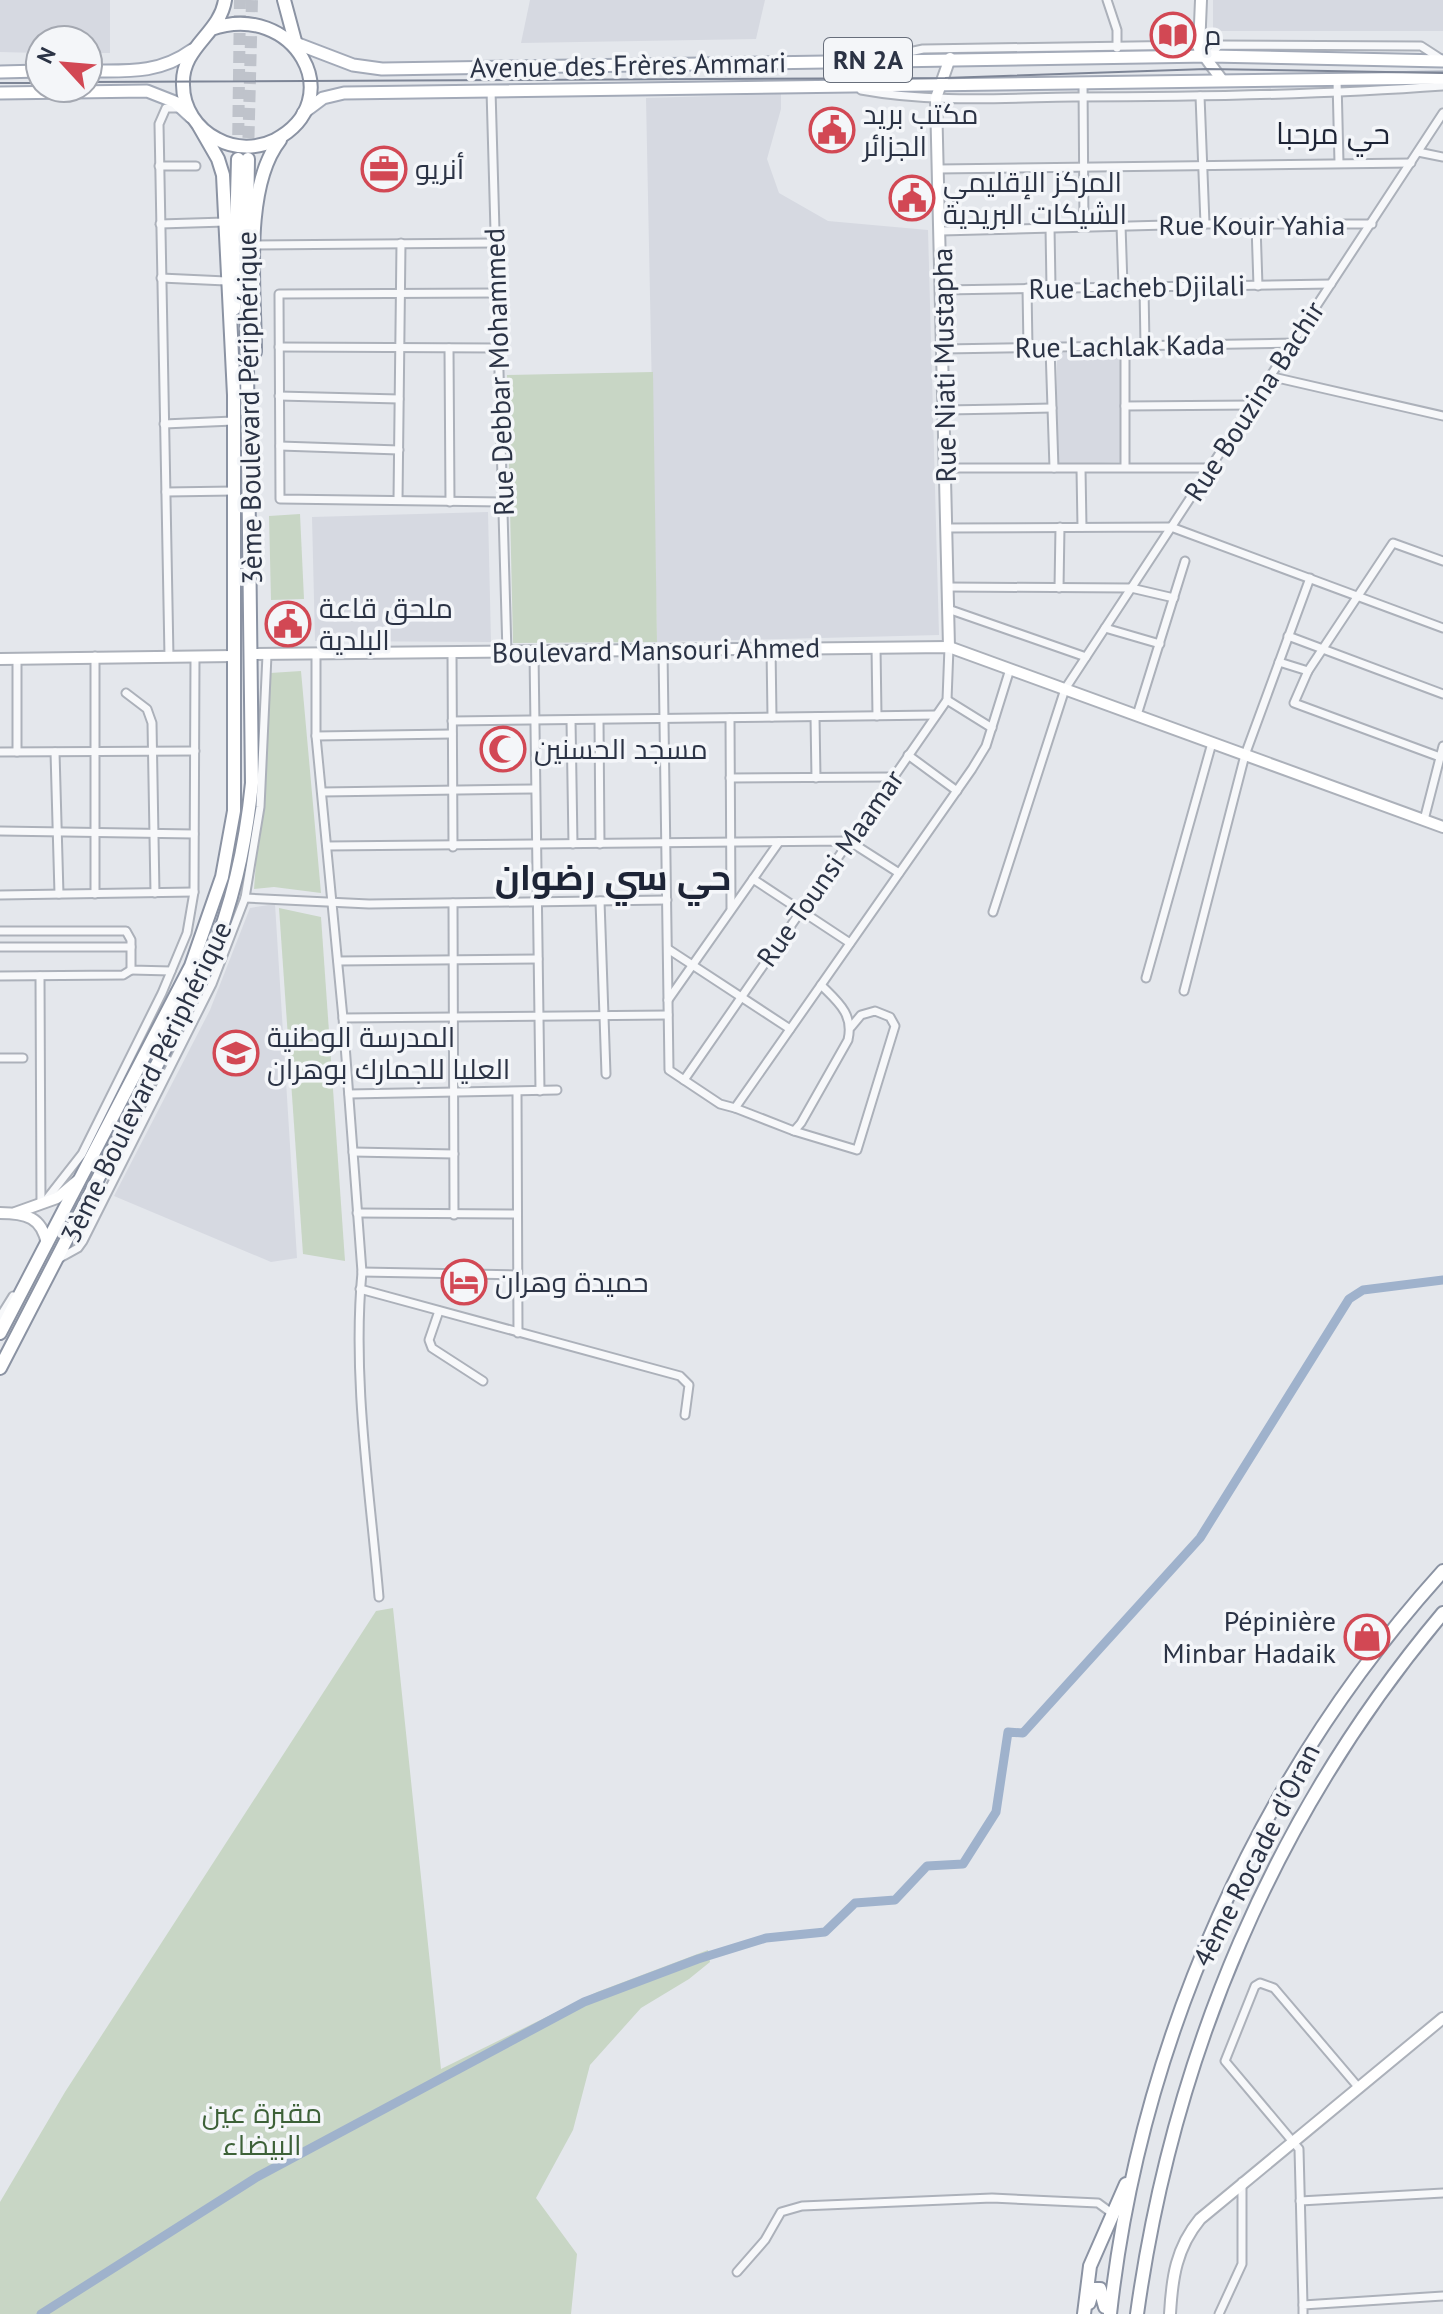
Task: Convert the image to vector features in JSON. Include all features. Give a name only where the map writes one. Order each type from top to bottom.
[{"type":"highway","points":[[225,0],[223,10],[211,29],[192,50],[183,85],[193,119],[210,136],[237,146],[265,144],[284,135]]},
{"type":"highway","points":[[250,430],[254,415],[255,197],[262,170],[284,135],[303,114],[310,79],[309,66],[296,42],[284,0]]},
{"type":"highway","points":[[211,29],[225,22],[255,19],[284,30],[296,42]]},
{"type":"highway","name":"3ème Boulevard Périphérique","points":[[193,119],[223,175],[233,372]]},
{"type":"highway","name":"3ème Boulevard Périphérique","points":[[0,1333],[191,966],[216,898],[234,811],[233,372],[243,159],[252,654],[252,783],[245,849],[232,903],[208,966],[60,1258],[0,1368]]},
{"type":"highway","name":"4ème Rocade d'Oran","points":[[1108,2314],[1138,2156],[1157,2082],[1192,1978],[1256,1842],[1340,1701],[1412,1604],[1443,1571]]},
{"type":"highway","name":"4ème Rocade d'Oran","points":[[1140,2314],[1141,2287],[1153,2214],[1181,2102],[1207,2019],[1241,1935],[1328,1772],[1378,1696],[1443,1613]]},
{"type":"highway","points":[[1087,2314],[1090,2266],[1138,2156]]},
{"type":"highway","points":[[1087,2314],[1091,2292],[1096,2288],[1105,2295],[1108,2314]]},
{"type":"main road","points":[[1201,0],[1203,47],[1222,80]]},
{"type":"main road","name":"Avenue des Frères Ammari","points":[[296,42],[332,59],[382,69],[950,58],[1203,47],[1443,61]]},
{"type":"main road","points":[[104,71],[148,71],[166,66],[192,50]]},
{"type":"main road","name":"Rue Niati Mustapha","points":[[949,647],[943,290],[936,98],[950,58]]},
{"type":"main road","points":[[0,72],[24,71]]},
{"type":"main road","name":"Avenue des Frères Ammari","points":[[303,114],[332,94],[1443,78]]},
{"type":"main road","points":[[0,93],[147,91],[159,93],[193,119]]},
{"type":"main road","name":"Boulevard Mansouri Ahmed","points":[[252,654],[949,647],[1443,827]]},
{"type":"main road","points":[[0,659],[234,656]]},
{"type":"main road","points":[[15,1213],[57,1198],[82,1177]]},
{"type":"main road","points":[[0,1213],[15,1213],[37,1220],[44,1228],[47,1245]]},
{"type":"main road","points":[[1170,2314],[1174,2268],[1188,2233],[1242,2181],[1443,2018]]},
{"type":"street","points":[[1107,0],[1117,30],[1117,48]]},
{"type":"street","points":[[874,60],[923,49],[1203,47]]},
{"type":"street","points":[[1337,80],[1339,163]]},
{"type":"street","points":[[1083,82],[1084,226]]},
{"type":"street","points":[[851,88],[893,96],[936,98],[1337,94],[1443,86]]},
{"type":"street","name":"Rue Debbar Mohammed","points":[[491,90],[507,653]]},
{"type":"street","points":[[1200,96],[1205,224]]},
{"type":"street","points":[[169,657],[159,166],[162,112],[173,107],[193,119]]},
{"type":"street","name":"Rue Bouzina Bachir","points":[[993,912],[1065,689],[1273,377],[1443,113]]},
{"type":"street","points":[[1418,152],[1443,157]]},
{"type":"street","points":[[938,169],[1411,163]]},
{"type":"street","points":[[159,166],[196,166]]},
{"type":"street","points":[[160,224],[225,222]]},
{"type":"street","name":"Rue Kouir Yahia","points":[[941,231],[1121,225],[1372,224]]},
{"type":"street","points":[[1121,225],[1123,286]]},
{"type":"street","points":[[1256,225],[1258,286]]},
{"type":"street","points":[[1050,227],[1051,287]]},
{"type":"street","points":[[398,500],[401,243]]},
{"type":"street","points":[[255,245],[495,243]]},
{"type":"street","points":[[161,278],[226,281]]},
{"type":"street","name":"Rue Lacheb Djilali","points":[[943,290],[1331,284]]},
{"type":"street","points":[[1144,287],[1145,346]]},
{"type":"street","points":[[1027,288],[1028,348]]},
{"type":"street","points":[[497,293],[279,294],[280,499],[503,502]]},
{"type":"street","name":"Rue Lachlak Kada","points":[[944,349],[1295,343]]},
{"type":"street","points":[[1125,346],[1125,467]]},
{"type":"street","points":[[279,347],[498,348]]},
{"type":"street","points":[[449,348],[450,502]]},
{"type":"street","points":[[1050,348],[1054,468]]},
{"type":"street","points":[[1273,377],[1443,416]]},
{"type":"street","points":[[279,396],[399,399]]},
{"type":"street","points":[[1125,406],[1254,405]]},
{"type":"street","points":[[945,410],[1052,408]]},
{"type":"street","points":[[164,424],[233,421]]},
{"type":"street","points":[[280,446],[399,450]]},
{"type":"street","points":[[946,468],[1212,468]]},
{"type":"street","points":[[1081,469],[1082,527]]},
{"type":"street","points":[[166,492],[234,491]]},
{"type":"street","points":[[1059,588],[1060,527]]},
{"type":"street","points":[[947,528],[1171,527],[1443,628]]},
{"type":"street","points":[[1440,757],[1294,703],[1308,671],[1393,543],[1443,561]]},
{"type":"street","points":[[1137,715],[1185,561]]},
{"type":"street","points":[[1184,991],[1245,755],[1310,578]]},
{"type":"street","points":[[948,587],[1131,588],[1174,598]]},
{"type":"street","points":[[948,609],[1086,657]]},
{"type":"street","points":[[1105,628],[1160,644]]},
{"type":"street","points":[[1288,636],[1443,694]]},
{"type":"street","points":[[876,647],[877,716]]},
{"type":"street","points":[[949,647],[947,700],[992,728]]},
{"type":"street","points":[[771,648],[772,717]]},
{"type":"street","points":[[663,651],[669,1070],[720,1104],[794,1131],[857,1150],[895,1026],[890,1017],[875,1011],[861,1015],[851,1027],[848,1040],[794,1131]]},
{"type":"street","points":[[452,653],[453,847]]},
{"type":"street","points":[[534,653],[540,1091]]},
{"type":"street","points":[[60,1258],[78,1248],[83,1241],[212,984],[245,898],[260,807],[267,655]]},
{"type":"street","points":[[316,655],[316,736],[349,1094],[362,1272],[364,1420],[379,1597]]},
{"type":"street","points":[[95,656],[95,894]]},
{"type":"street","points":[[41,1204],[82,1154],[187,933],[194,892],[195,657]]},
{"type":"street","points":[[17,658],[17,752]]},
{"type":"street","points":[[1279,662],[1308,671]]},
{"type":"street","points":[[735,1108],[986,746],[1010,669]]},
{"type":"street","points":[[126,693],[147,709],[152,723],[155,893]]},
{"type":"street","name":"Rue Tounsi Maamar","points":[[684,1080],[947,700]]},
{"type":"street","points":[[452,721],[936,715]]},
{"type":"street","points":[[815,717],[816,778]]},
{"type":"street","points":[[730,718],[731,911]]},
{"type":"street","points":[[571,720],[573,844]]},
{"type":"street","points":[[599,720],[600,844]]},
{"type":"street","points":[[316,736],[452,734]]},
{"type":"street","points":[[1146,978],[1212,743]]},
{"type":"street","points":[[1424,820],[1443,746]]},
{"type":"street","points":[[0,752],[195,751]]},
{"type":"street","points":[[55,752],[59,894]]},
{"type":"street","points":[[908,755],[957,791]]},
{"type":"street","points":[[730,778],[893,777]]},
{"type":"street","points":[[322,792],[534,789]]},
{"type":"street","points":[[0,831],[194,834]]},
{"type":"street","points":[[327,846],[849,841],[899,873]]},
{"type":"street","points":[[668,1000],[779,842]]},
{"type":"street","points":[[753,879],[850,943]]},
{"type":"street","points":[[0,895],[194,892]]},
{"type":"street","points":[[245,898],[332,904],[667,900]]},
{"type":"street","points":[[600,901],[606,1074]]},
{"type":"street","points":[[453,903],[454,1215]]},
{"type":"street","points":[[0,931],[126,931],[131,947],[131,970]]},
{"type":"street","points":[[0,947],[131,947]]},
{"type":"street","points":[[668,949],[790,1029]]},
{"type":"street","points":[[338,961],[538,959]]},
{"type":"street","points":[[0,976],[123,975],[131,970],[171,971]]},
{"type":"street","points":[[40,976],[41,1204]]},
{"type":"street","points":[[821,985],[846,1010],[851,1027]]},
{"type":"street","points":[[343,1018],[668,1015]]},
{"type":"street","points":[[0,1058],[23,1058]]},
{"type":"street","points":[[349,1094],[557,1090]]},
{"type":"street","points":[[517,1092],[518,1333]]},
{"type":"street","points":[[353,1152],[454,1154]]},
{"type":"street","points":[[357,1213],[517,1214]]},
{"type":"street","points":[[362,1272],[517,1275]]},
{"type":"street","points":[[1,1313],[29,1280]]},
{"type":"street","points":[[360,1289],[680,1376],[689,1385],[685,1415]]},
{"type":"street","points":[[439,1311],[429,1340],[432,1348],[483,1381]]},
{"type":"street","points":[[1359,2088],[1274,1988],[1260,1983],[1255,1986],[1225,2061],[1294,2141],[1301,2163],[1303,2310],[1443,2296]]},
{"type":"street","points":[[1219,2314],[1242,2264],[1242,2181]]},
{"type":"street","points":[[1300,2201],[1443,2193]]},
{"type":"street","points":[[737,2272],[765,2240],[781,2212],[802,2206],[1008,2199],[1098,2203],[1113,2214]]},
{"type":"shaded area","points":[[0,0],[110,0],[110,53],[104,53],[104,24],[24,24],[24,53],[0,52]]},
{"type":"shaded area","points":[[530,0],[765,0],[756,39],[521,43]]},
{"type":"shaded area","points":[[1213,0],[1443,0],[1443,31],[1213,31]]},
{"type":"shaded area","points":[[781,94],[781,109],[767,159],[779,193],[828,221],[928,230],[939,635],[657,642],[646,98]]},
{"type":"shaded area","points":[[1120,351],[1121,462],[1057,465],[1057,353]]},
{"type":"shaded area","points":[[488,512],[491,642],[315,641],[312,517]]},
{"type":"shaded area","name":"المدرسة الوطنية العليا للجمارك بوهران","points":[[275,904],[297,1258],[271,1262],[114,1196],[210,1010],[250,908]]},
{"type":"green space","points":[[653,372],[657,642],[513,643],[507,375]]},
{"type":"green space","points":[[300,514],[304,599],[271,600],[269,516]]},
{"type":"green space","points":[[301,671],[321,893],[274,887],[254,889],[270,673]]},
{"type":"green space","points":[[279,908],[321,917],[345,1261],[303,1254]]},
{"type":"green space","name":"مقبرة عين البيضاء","points":[[393,1608],[441,2069],[597,1992],[708,1950],[710,1962],[689,1979],[641,2008],[590,2065],[573,2130],[536,2198],[577,2254],[571,2314],[0,2314],[0,2202],[65,2092],[376,1611]]},
{"type":"waterway","points":[[41,2314],[257,2177],[584,2002],[698,1959],[766,1938],[825,1932],[855,1903],[895,1900],[927,1866],[963,1864],[996,1812],[1008,1732],[1023,1733],[1200,1538],[1349,1299],[1363,1290],[1443,1280]]},
{"type":"tunnel","points":[[238,153],[240,0]]},
{"type":"tunnel","points":[[248,156],[252,0]]},
{"type":"tram line","points":[[104,82],[945,78],[1206,69],[1443,73]]},
{"type":"tram line","points":[[0,83],[24,83]]},
{"type":"place","name":"م","points":[[1173,35]]},
{"type":"place","name":"مكتب بريد الجزائر","points":[[832,130]]},
{"type":"place","name":"أنريو","points":[[384,169]]},
{"type":"place","name":"المركز الإقليمي الشيكات البريدية","points":[[912,198]]},
{"type":"place","name":"ملحق قاعة البلدية","points":[[288,624]]},
{"type":"place","name":"مسجد الحسنين","points":[[503,749]]},
{"type":"place","name":"المدرسة الوطنية العليا للجمارك بوهران","points":[[236,1053]]},
{"type":"place","name":"حميدة وهران","points":[[464,1282]]},
{"type":"place","name":"Pépinière Minbar Hadaik","points":[[1367,1637]]},
{"type":"district","name":"حي مرحبا","points":[[1333,134]]},
{"type":"district","name":"حي سي رضوان","points":[[613,877]]}]
